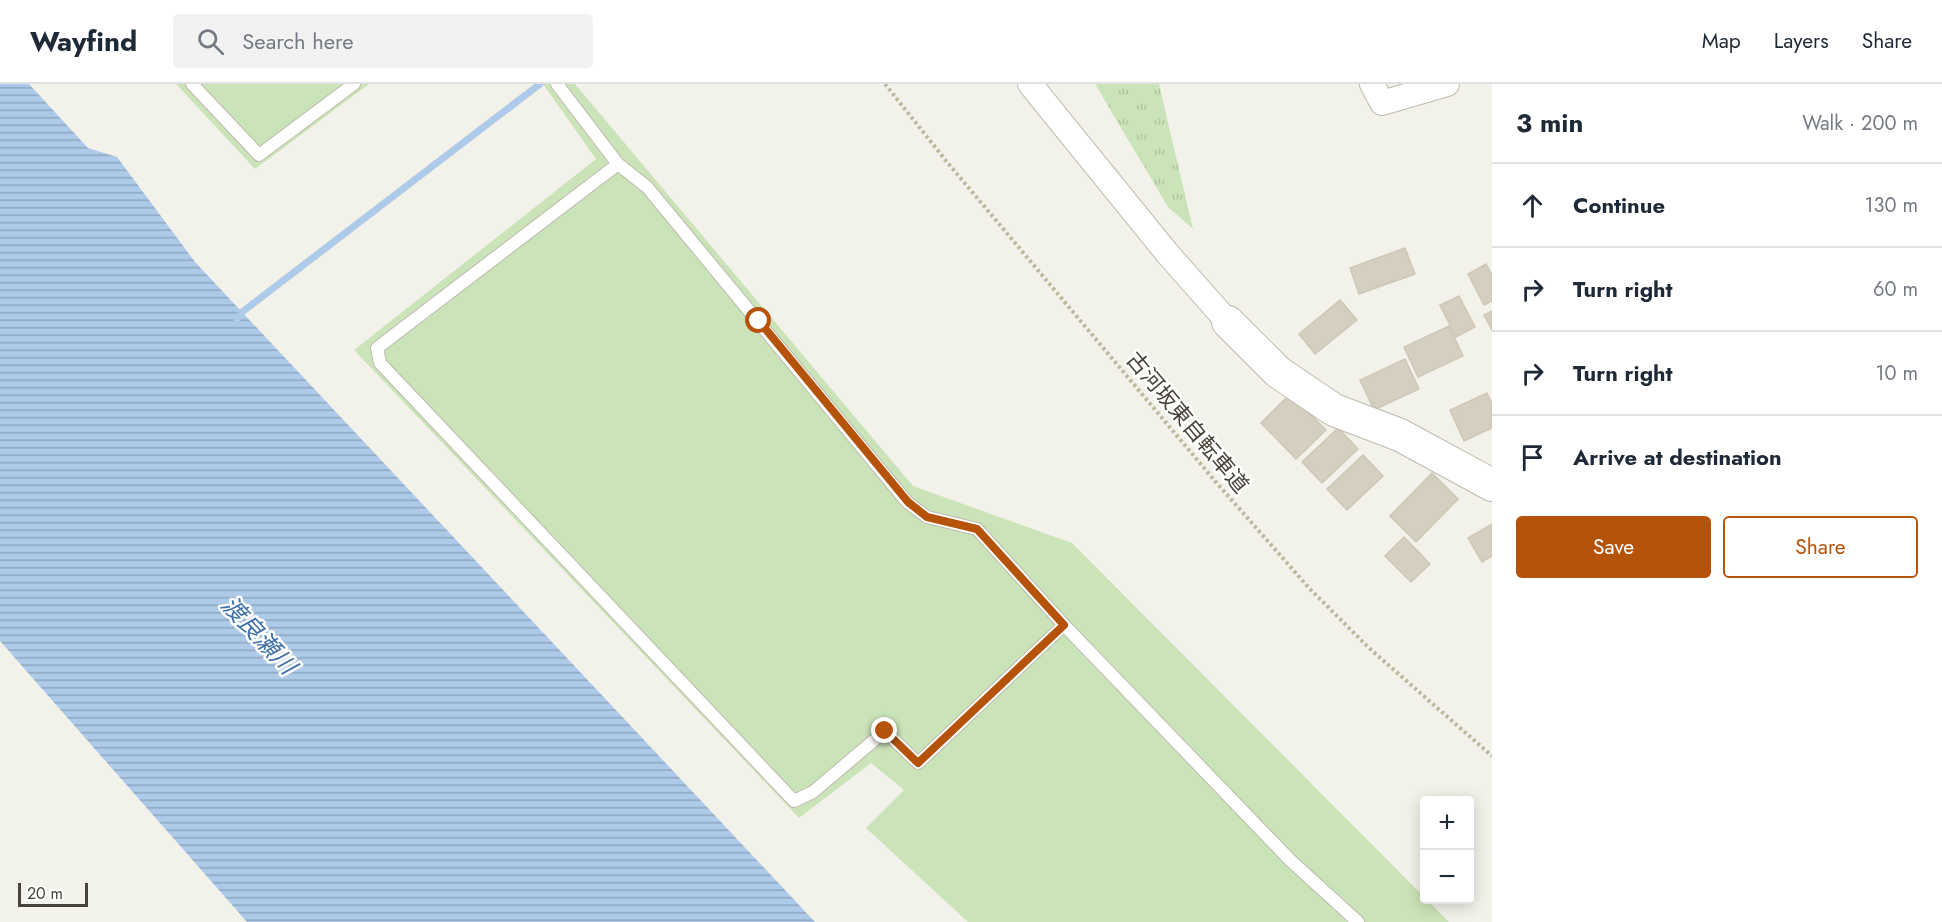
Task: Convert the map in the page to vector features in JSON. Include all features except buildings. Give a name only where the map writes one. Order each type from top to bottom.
[{"type":"street","points":[[1030,84],[1167,253],[1228,322],[1278,372],[1334,410],[1400,435],[1492,485]]},
{"type":"street","points":[[1372,84],[1382,103],[1447,84]]},
{"type":"lane","points":[[192,84],[259,155],[354,84]]},
{"type":"lane","points":[[557,84],[618,164],[647,187],[908,502],[927,517],[977,529],[1064,625],[1290,860],[1358,922]]},
{"type":"lane","points":[[618,164],[377,348],[380,363],[794,801],[813,792],[885,731],[918,763],[1064,625]]},
{"type":"path","name":"古河坂東自転車道","points":[[885,84],[947,162],[1215,481],[1309,588],[1369,648],[1492,756]]},
{"type":"green space","points":[[176,84],[369,84],[255,169]]},
{"type":"green space","points":[[543,84],[575,84],[913,486],[1072,543],[1420,893],[1420,904],[1431,904],[1449,922],[968,922],[866,828],[904,790],[871,763],[799,818],[354,350],[596,159]]},
{"type":"green space","points":[[1095,84],[1159,84],[1193,229],[1168,207]]},
{"type":"water","name":"渡良瀬川","points":[[0,84],[29,84],[88,148],[117,157],[195,262],[815,922],[247,922],[0,641]]},
{"type":"waterway","points":[[237,319],[242,312],[540,84]]},
{"type":"route","points":[[759,321],[908,502],[927,517],[977,529],[1064,625],[918,763],[885,731]]}]
